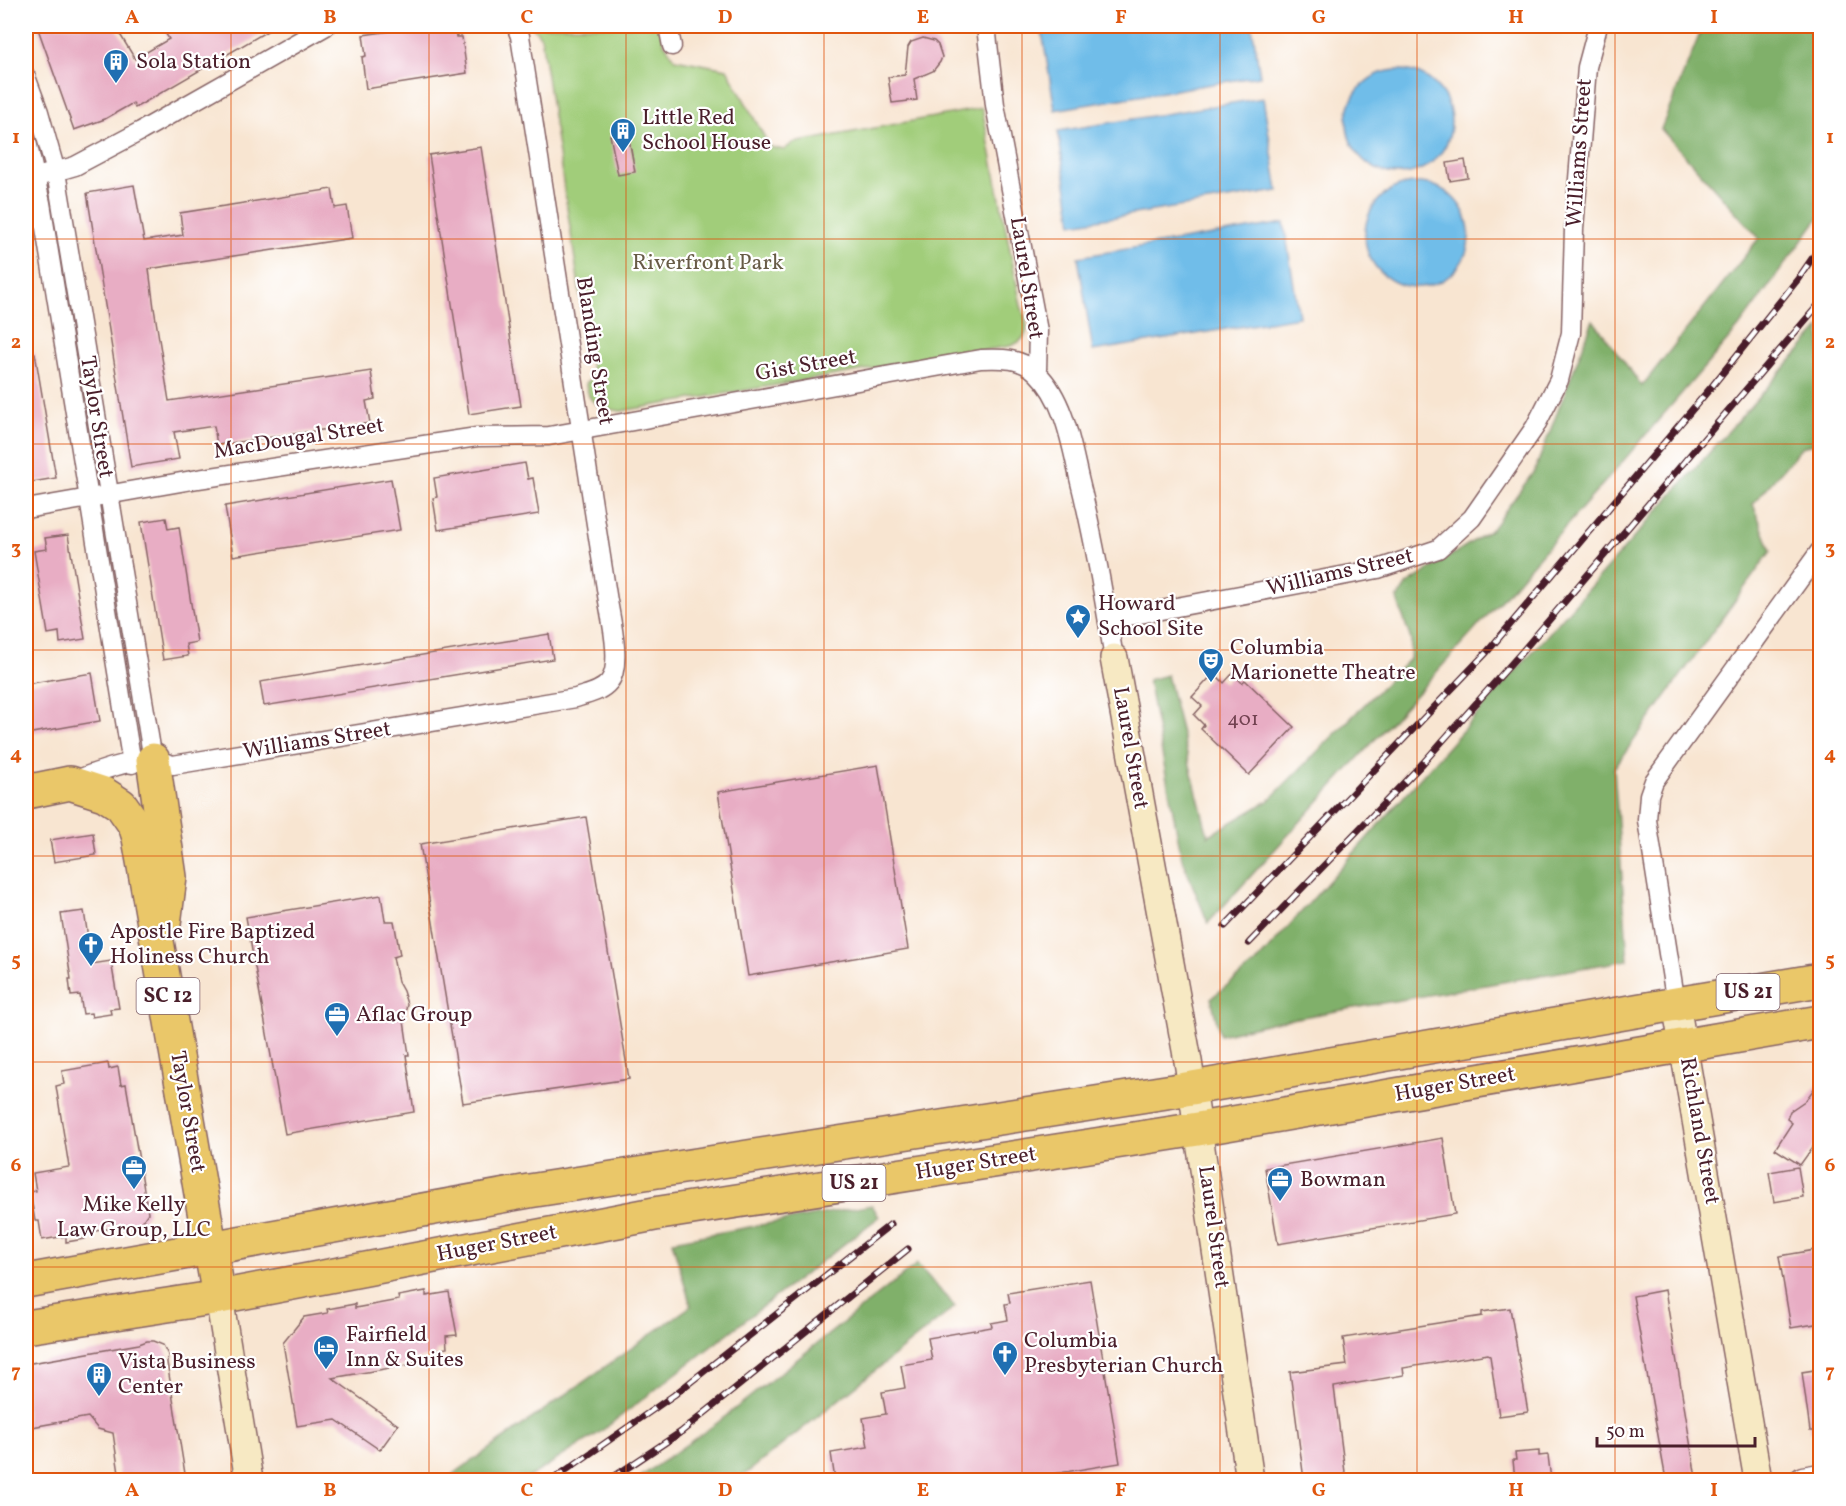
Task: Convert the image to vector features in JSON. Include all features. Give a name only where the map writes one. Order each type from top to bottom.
[{"type":"highway","points":[[142,762],[170,877],[160,952]]},
{"type":"highway","name":"Williams Street","points":[[26,792],[70,783]]},
{"type":"highway","name":"Taylor Street","points":[[70,783],[104,794],[121,805],[135,825],[140,838],[219,1297]]},
{"type":"highway","name":"Huger Street","points":[[26,1281],[529,1191],[1192,1088],[1821,980]]},
{"type":"highway","name":"Huger Street","points":[[26,1327],[219,1297],[660,1213],[1198,1129],[1821,1022]]},
{"type":"street","points":[[36,177],[75,165],[141,131],[326,26]]},
{"type":"street","name":"Blanding Street","points":[[516,26],[520,36],[582,430],[616,662],[614,674],[608,684]]},
{"type":"street","points":[[668,26],[672,46]]},
{"type":"street","name":"Laurel Street","points":[[986,26],[994,105],[1038,331],[1037,372],[1056,402],[1067,429],[1088,512],[1108,620],[1192,1088],[1250,1480]]},
{"type":"street","name":"Williams Street","points":[[1108,620],[1378,569],[1438,549],[1472,518],[1535,427],[1562,371],[1571,333],[1574,229],[1587,67],[1598,26]]},
{"type":"street","name":"Taylor Street","points":[[26,77],[39,112],[56,172],[110,495],[142,762]]},
{"type":"street","name":"Taylor Street","points":[[26,137],[36,177],[88,499],[142,762]]},
{"type":"street","name":"Gist Street","points":[[582,430],[981,359],[1018,360],[1037,372]]},
{"type":"street","name":"MacDougal Street","points":[[26,509],[198,479],[477,437],[549,436],[582,430]]},
{"type":"street","name":"Richland Street","points":[[1758,1480],[1676,1004],[1647,820],[1648,801],[1654,781],[1821,551]]},
{"type":"street","name":"Williams Street","points":[[70,783],[90,773],[142,762],[173,765],[576,698],[597,691],[608,684]]},
{"type":"street","name":"Taylor Street","points":[[219,1297],[249,1480]]},
{"type":"street","points":[[1797,1480],[1802,1476],[1821,1473]]},
{"type":"green space","name":"Riverfront Park","points":[[532,26],[660,26],[664,43],[675,59],[727,69],[770,147],[784,150],[793,143],[982,108],[1025,319],[1025,335],[1010,346],[621,411],[602,407],[592,401],[586,383],[593,378],[541,37]]},
{"type":"green space","points":[[1703,26],[1820,26],[1820,216],[1739,327],[1611,475],[1472,633],[1208,923],[1182,859],[1148,680],[1167,675],[1208,836],[1268,801],[1410,659],[1411,640],[1397,599],[1407,584],[1492,529],[1535,470],[1593,320],[1642,386],[1759,238],[1661,129]]},
{"type":"green space","points":[[1820,328],[1820,442],[1802,447],[1753,504],[1771,551],[1614,768],[1628,960],[1274,1022],[1220,1035],[1211,998],[1256,963]]},
{"type":"green space","points":[[872,1205],[879,1217],[599,1433],[525,1480],[445,1480],[691,1306],[672,1241]]},
{"type":"green space","points":[[917,1264],[955,1307],[738,1480],[636,1480],[717,1423]]},
{"type":"water","points":[[1041,26],[1252,26],[1260,76],[1055,110]]},
{"type":"water","points":[[1399,70],[1419,74],[1436,85],[1447,102],[1451,122],[1447,142],[1436,159],[1419,170],[1399,174],[1379,170],[1362,159],[1351,142],[1347,122],[1351,102],[1362,85],[1379,74]]},
{"type":"water","points":[[1263,98],[1278,191],[1072,224],[1058,131]]},
{"type":"water","points":[[1417,183],[1437,187],[1454,198],[1465,215],[1469,235],[1465,255],[1454,272],[1437,283],[1417,287],[1397,283],[1380,272],[1369,255],[1365,235],[1369,215],[1380,198],[1397,187]]},
{"type":"water","points":[[1284,223],[1299,317],[1093,351],[1078,257]]},
{"type":"building","name":"Sola Station","points":[[37,26],[115,26],[135,59],[169,39],[161,26],[276,26],[135,108],[133,103],[105,119],[74,130]]},
{"type":"building","points":[[425,26],[454,26],[456,37],[462,37],[467,73],[366,89],[362,57],[366,56],[363,35]]},
{"type":"building","points":[[923,38],[934,41],[938,45],[942,57],[940,62],[933,71],[914,79],[917,100],[892,103],[888,77],[905,75],[908,47],[911,42]]},
{"type":"building","name":"Little Red School House","points":[[628,133],[635,172],[618,175],[610,135]]},
{"type":"building","points":[[481,147],[521,406],[469,414],[429,155]]},
{"type":"building","points":[[1465,160],[1468,178],[1450,181],[1447,163]]},
{"type":"building","points":[[134,185],[144,241],[183,235],[180,213],[332,189],[335,208],[347,206],[352,238],[149,269],[169,401],[371,371],[375,399],[366,401],[370,423],[217,445],[214,426],[174,432],[179,459],[131,467],[87,193]]},
{"type":"building","points":[[35,353],[56,478],[26,483],[26,354]]},
{"type":"building","points":[[525,463],[528,479],[533,478],[539,514],[438,530],[433,498],[437,497],[434,478]]},
{"type":"building","points":[[391,479],[400,530],[233,556],[225,506]]},
{"type":"building","points":[[166,518],[168,529],[179,527],[197,642],[186,644],[188,656],[163,660],[141,522]]},
{"type":"building","points":[[68,535],[85,639],[60,643],[59,632],[48,634],[34,551],[47,549],[45,538]]},
{"type":"building","points":[[549,634],[553,659],[264,706],[260,682]]},
{"type":"building","points":[[92,673],[100,721],[26,734],[26,684]]},
{"type":"building","points":[[1214,673],[1224,683],[1233,673],[1242,683],[1245,680],[1294,727],[1249,775],[1201,729],[1204,725],[1194,715],[1202,706],[1192,697]]},
{"type":"building","points":[[878,765],[908,949],[748,976],[718,792]]},
{"type":"building","points":[[586,817],[629,1079],[463,1103],[420,844]]},
{"type":"building","points":[[93,833],[96,855],[54,862],[50,840]]},
{"type":"building","name":"Aflac Group","points":[[381,895],[385,921],[394,921],[400,955],[393,957],[398,982],[407,1004],[404,1021],[409,1055],[406,1055],[414,1112],[285,1134],[246,917]]},
{"type":"building","name":"Apostle Fire Baptized Holiness Church","points":[[84,911],[92,964],[111,961],[119,1008],[110,1009],[111,1014],[92,1017],[91,1013],[83,1014],[80,995],[71,996],[69,979],[71,979],[61,914]]},
{"type":"building","points":[[108,1063],[109,1069],[118,1067],[121,1085],[126,1084],[148,1213],[141,1223],[84,1233],[85,1239],[66,1242],[66,1236],[42,1240],[39,1221],[35,1221],[30,1192],[36,1191],[33,1173],[69,1167],[56,1086],[64,1084],[62,1071]]},
{"type":"building","points":[[1821,1079],[1821,1148],[1815,1144],[1800,1165],[1775,1149],[1792,1123],[1787,1119],[1790,1111],[1806,1100]]},
{"type":"building","points":[[1443,1138],[1455,1214],[1278,1244],[1265,1168]]},
{"type":"building","points":[[1798,1167],[1803,1197],[1774,1202],[1769,1172]]},
{"type":"building","points":[[1821,1249],[1821,1323],[1791,1328],[1779,1256]]},
{"type":"building","name":"Columbia Presbyterian Church","points":[[1090,1280],[1120,1463],[1017,1480],[835,1480],[831,1453],[868,1447],[863,1418],[886,1414],[882,1392],[905,1388],[901,1365],[932,1360],[928,1338],[992,1327],[991,1323],[1008,1320],[1005,1304],[1010,1303],[1008,1293]]},
{"type":"building","points":[[1665,1290],[1696,1478],[1680,1480],[1666,1480],[1633,1296]]},
{"type":"building","name":"Fairfield Inn & Suites","points":[[426,1291],[426,1296],[449,1292],[457,1335],[446,1336],[447,1348],[436,1350],[437,1355],[413,1359],[414,1364],[332,1378],[398,1425],[380,1450],[336,1420],[297,1426],[283,1343],[304,1317],[328,1313],[327,1309],[355,1304],[355,1308],[399,1300],[398,1296]]},
{"type":"building","points":[[1510,1308],[1528,1412],[1499,1416],[1488,1354],[1403,1368],[1404,1375],[1334,1387],[1346,1480],[1304,1480],[1290,1372],[1347,1365],[1343,1338],[1482,1316],[1482,1312]]},
{"type":"building","name":"Vista Business Center","points":[[147,1341],[163,1345],[168,1355],[167,1362],[186,1480],[120,1480],[113,1433],[98,1429],[88,1417],[26,1428],[26,1364]]},
{"type":"building","points":[[1821,1369],[1821,1431],[1810,1431],[1802,1372]]},
{"type":"building","points":[[1539,1451],[1539,1456],[1548,1455],[1551,1480],[1515,1480],[1513,1460],[1516,1460],[1515,1453]]},
{"type":"railway","points":[[1225,926],[1487,652],[1713,385],[1798,279],[1820,247]]},
{"type":"railway","points":[[1249,943],[1423,763],[1520,654],[1820,303]]},
{"type":"railway","points":[[552,1480],[674,1395],[891,1224]]},
{"type":"railway","points":[[609,1480],[681,1432],[908,1249]]},
{"type":"place","name":"Sola Station","points":[[116,85]]},
{"type":"place","name":"Little Red School House","points":[[623,154]]},
{"type":"place","name":"Howard School Site","points":[[1078,640]]},
{"type":"place","name":"Columbia Marionette Theatre","points":[[1211,684]]},
{"type":"place","name":"Apostle Fire Baptized Holiness Church","points":[[91,968]]},
{"type":"place","name":"Aflac Group","points":[[337,1038]]},
{"type":"place","name":"Mike Kelly Law Group, LLC","points":[[134,1191]]},
{"type":"place","name":"Bowman","points":[[1280,1203]]},
{"type":"place","name":"Fairfield Inn & Suites","points":[[326,1371]]},
{"type":"place","name":"Columbia Presbyterian Church","points":[[1005,1377]]},
{"type":"place","name":"Vista Business Center","points":[[99,1398]]}]
